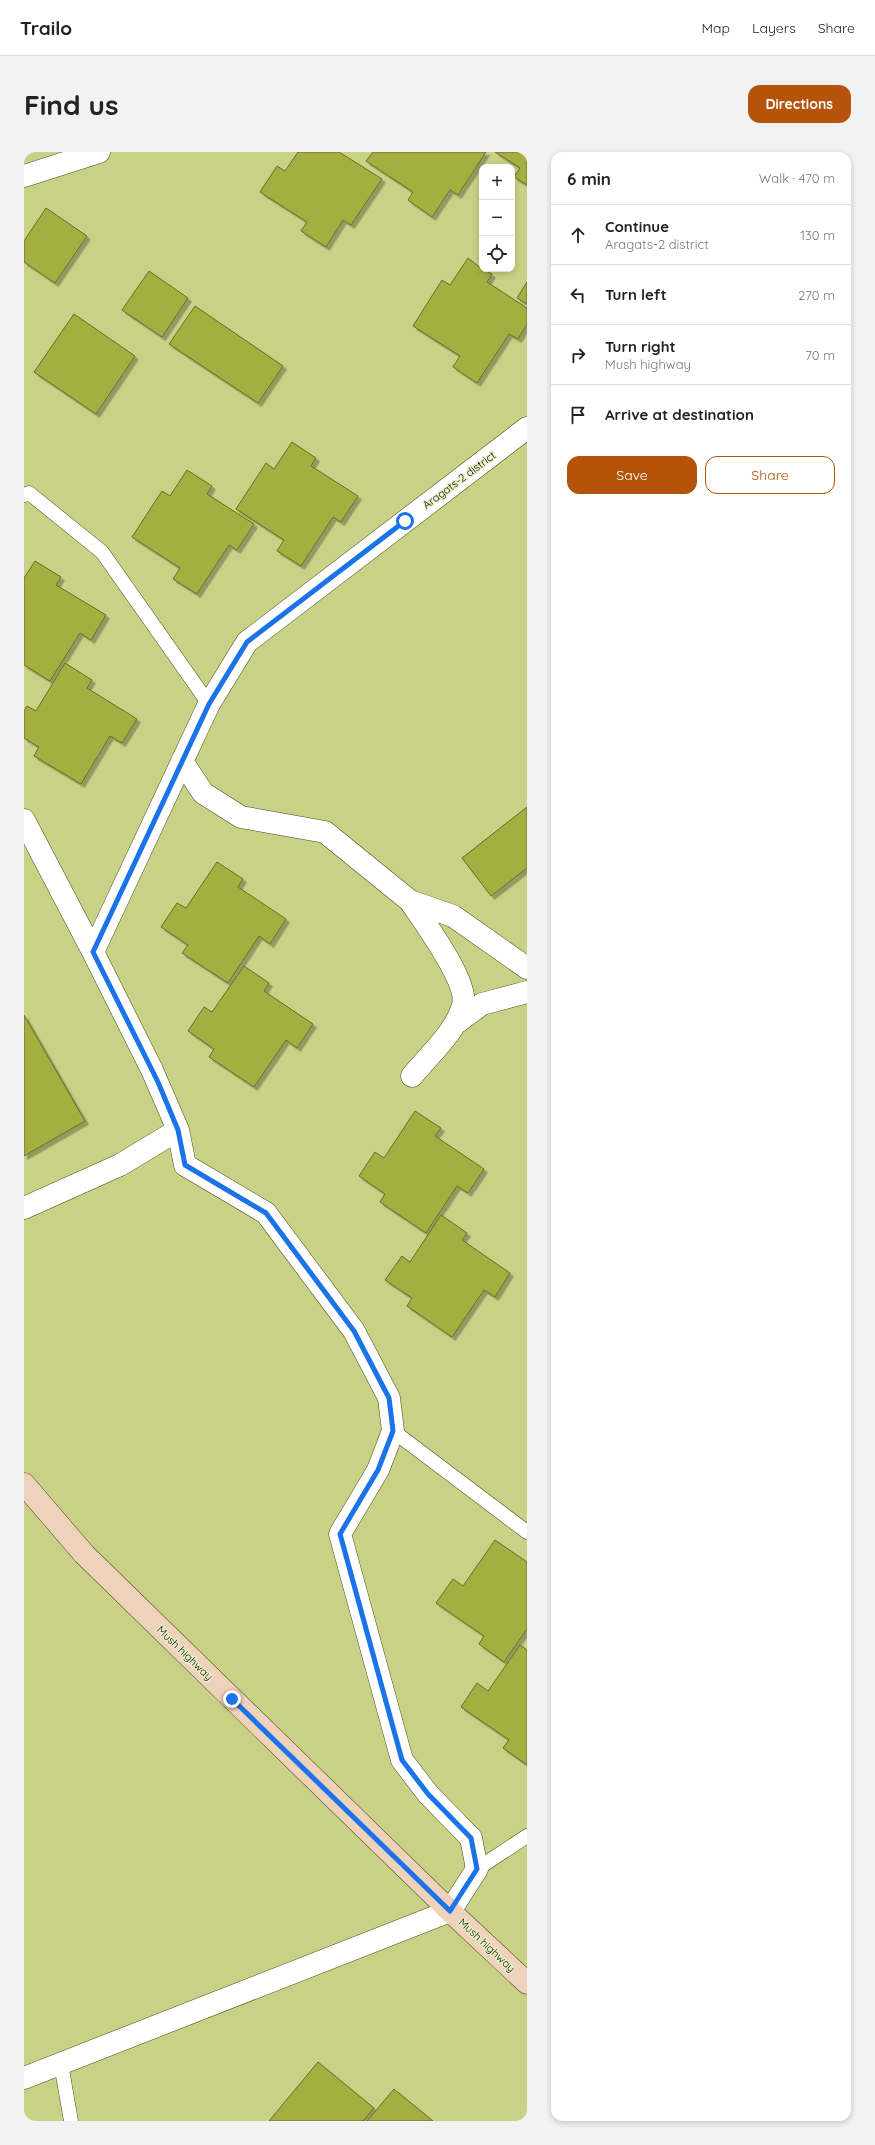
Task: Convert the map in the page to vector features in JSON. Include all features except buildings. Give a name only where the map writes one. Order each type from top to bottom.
[{"type":"street","points":[[24,176],[99,152]]},
{"type":"street","name":"Aragats-2 district","points":[[93,952],[209,704],[247,642],[527,428]]},
{"type":"street","points":[[182,761],[202,793],[234,813],[241,817],[325,832],[410,901],[459,977],[464,1004],[454,1025]]},
{"type":"street","points":[[24,820],[93,952],[152,1070],[178,1130],[185,1165],[266,1213],[354,1331],[389,1398],[393,1431],[378,1470],[340,1534],[402,1760],[428,1794],[471,1838],[477,1869],[450,1911],[24,2078]]},
{"type":"street","points":[[410,901],[453,916],[527,968]]},
{"type":"street","points":[[412,1076],[454,1025],[482,1004],[527,992]]},
{"type":"street","points":[[24,1208],[120,1165],[178,1130]]},
{"type":"street","name":"Mush highway","points":[[24,1484],[84,1554],[450,1911],[527,1983]]},
{"type":"lane","points":[[24,495],[29,493],[102,552],[209,704]]},
{"type":"lane","points":[[393,1431],[527,1532]]},
{"type":"lane","points":[[477,1869],[527,1836]]},
{"type":"lane","points":[[61,2064],[71,2121]]},
{"type":"route","points":[[232,1699],[450,1911],[477,1869],[471,1838],[428,1794],[402,1760],[340,1534],[378,1470],[393,1431],[389,1398],[354,1331],[266,1213],[185,1165],[178,1130],[158,1082],[93,952],[209,704],[247,642],[405,521]]}]
